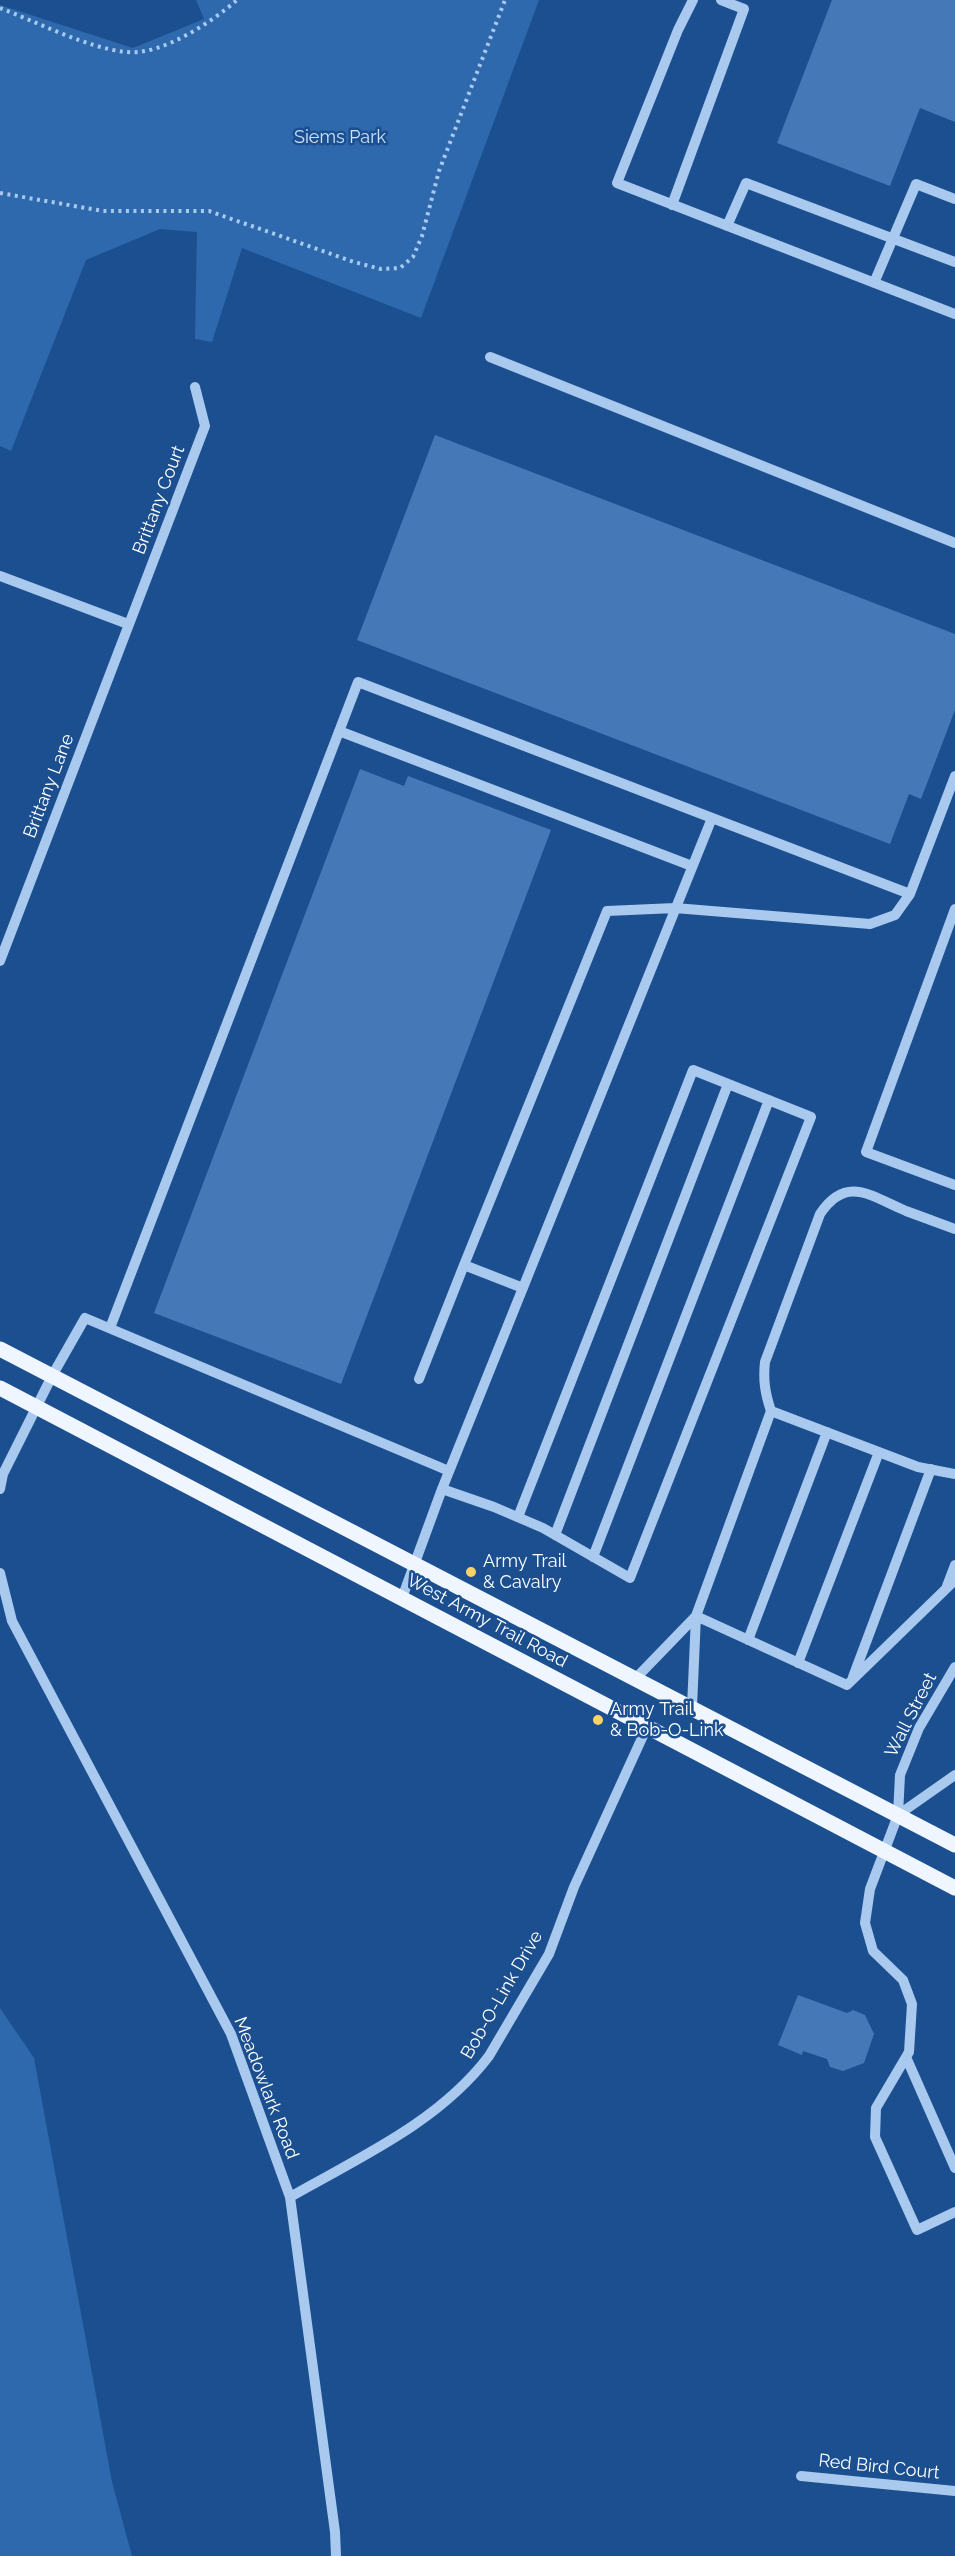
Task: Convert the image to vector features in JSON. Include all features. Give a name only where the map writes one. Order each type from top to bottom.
[{"type":"main road","name":"West Army Trail Road","points":[[0,1349],[955,1845]]},
{"type":"main road","name":"West Army Trail Road","points":[[0,1388],[955,1888]]},
{"type":"street","points":[[693,0],[678,30],[617,183],[955,314]]},
{"type":"street","points":[[672,205],[744,9],[721,0]]},
{"type":"street","points":[[727,226],[746,183],[955,262]]},
{"type":"street","points":[[874,283],[916,184],[955,199]]},
{"type":"street","points":[[490,357],[955,543]]},
{"type":"street","name":"Brittany Court","points":[[128,624],[205,426],[195,387]]},
{"type":"street","points":[[0,576],[128,624]]},
{"type":"street","name":"Brittany Lane","points":[[0,961],[128,624]]},
{"type":"street","points":[[110,1328],[358,682],[910,894]]},
{"type":"street","points":[[339,731],[692,866]]},
{"type":"street","points":[[419,1379],[607,911],[675,908],[870,924],[895,915],[910,894],[955,776]]},
{"type":"street","points":[[402,1598],[449,1471],[712,818]]},
{"type":"street","points":[[955,909],[866,1152],[955,1185]]},
{"type":"street","points":[[442,1489],[518,1517],[555,1535],[630,1578],[811,1117],[693,1070],[518,1517]]},
{"type":"street","points":[[555,1535],[728,1084]]},
{"type":"street","points":[[593,1557],[769,1100]]},
{"type":"street","points":[[692,1707],[696,1616],[771,1411],[765,1393],[765,1362],[820,1214],[829,1201],[838,1194],[856,1191],[868,1193],[904,1210],[955,1229]]},
{"type":"street","points":[[465,1265],[523,1288]]},
{"type":"street","points":[[0,1489],[3,1474],[36,1407],[86,1318],[449,1471]]},
{"type":"street","points":[[771,1411],[918,1467],[955,1474]]},
{"type":"street","points":[[748,1640],[826,1432]]},
{"type":"street","points":[[798,1663],[879,1452]]},
{"type":"street","points":[[852,1681],[931,1469]]},
{"type":"street","points":[[696,1616],[847,1685],[951,1583],[955,1565]]},
{"type":"street","name":"Meadowlark Road","points":[[0,1573],[12,1621],[231,2034],[290,2198],[335,2532],[336,2556]]},
{"type":"street","points":[[636,1678],[696,1616]]},
{"type":"street","name":"Wall Street","points":[[906,2057],[909,2052],[912,2004],[903,1980],[873,1951],[866,1923],[870,1890],[883,1850],[898,1815],[900,1775],[919,1728],[955,1667]]},
{"type":"street","name":"Bob-O-Link Drive","points":[[290,2198],[422,2121],[461,2088],[478,2070],[549,1954],[574,1887],[647,1727]]},
{"type":"street","points":[[898,1815],[955,1775]]},
{"type":"street","points":[[906,2057],[955,2168]]},
{"type":"street","points":[[906,2057],[876,2108],[875,2138],[917,2230],[955,2212]]},
{"type":"street","name":"Red Bird Court","points":[[801,2476],[955,2491]]},
{"type":"path","points":[[0,193],[103,211],[209,211],[242,220],[354,262],[381,269],[400,268],[413,257],[422,236],[439,171],[506,0]]},
{"type":"path","points":[[0,8],[99,46],[128,53],[150,49],[184,37],[235,1]]},
{"type":"green space","name":"Siems Park","points":[[196,0],[539,0],[421,318],[242,248],[212,342],[195,339],[197,232],[160,229],[86,260],[11,451],[0,446],[0,5],[133,48],[204,19]]},
{"type":"green space","points":[[0,2008],[34,2058],[112,2482],[132,2556],[0,2556]]},
{"type":"building","points":[[832,0],[955,0],[955,122],[920,108],[890,186],[777,143]]},
{"type":"building","points":[[435,435],[955,634],[955,710],[921,799],[909,794],[890,844],[357,640]]},
{"type":"building","points":[[360,769],[404,786],[408,776],[551,830],[341,1384],[154,1313]]},
{"type":"building","points":[[798,1995],[847,2013],[853,2010],[865,2015],[874,2034],[864,2063],[843,2071],[830,2067],[827,2059],[803,2051],[802,2055],[778,2045]]},
{"type":"place","name":"Army Trail & Cavalry","points":[[471,1572]]},
{"type":"place","name":"Army Trail & Bob-O-Link","points":[[598,1720]]}]
